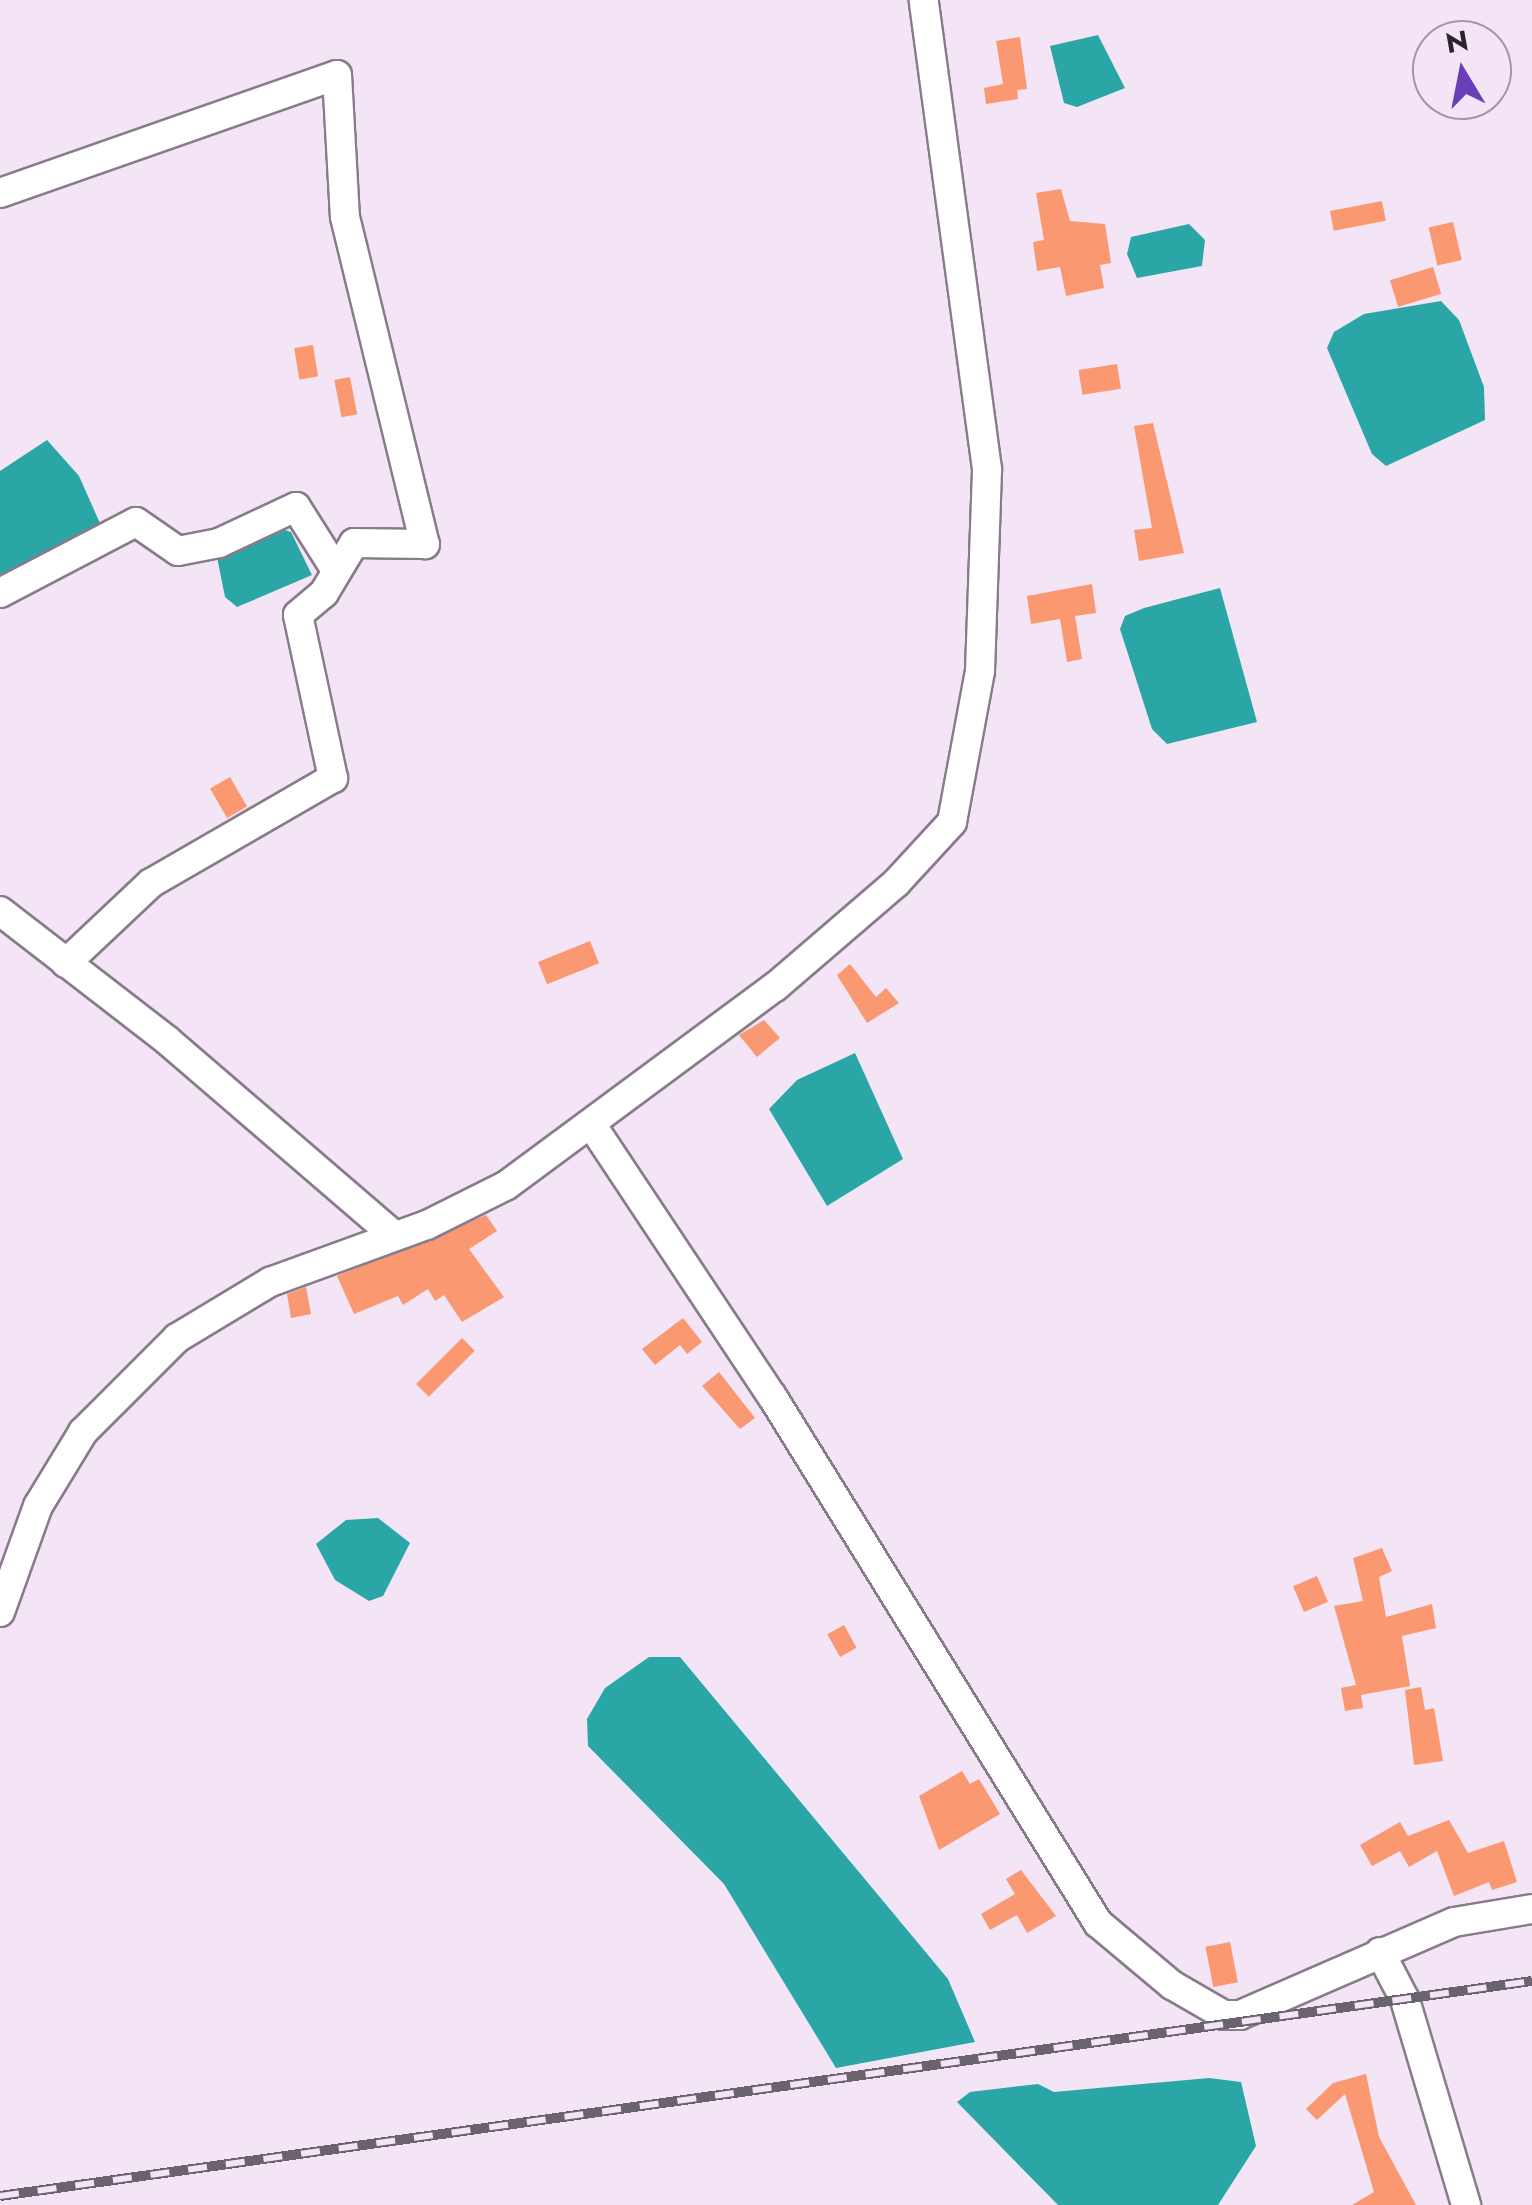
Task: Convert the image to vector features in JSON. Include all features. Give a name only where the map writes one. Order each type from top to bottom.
[{"type":"street","points":[[0,1612],[38,1506],[82,1432],[122,1386],[177,1338],[270,1282],[395,1236],[507,1185],[593,1126],[896,883],[952,822],[964,791],[980,671],[988,468],[924,0]]},
{"type":"street","points":[[0,193],[337,75],[346,217],[425,544],[354,543],[334,567],[324,593],[298,615],[333,778],[152,883],[66,963]]},
{"type":"street","points":[[0,593],[136,522],[178,551],[218,543],[296,507],[334,567]]},
{"type":"street","points":[[0,911],[286,1147],[346,1187],[395,1236]]},
{"type":"street","points":[[593,1126],[772,1396],[1098,1923],[1172,1985],[1224,2015],[1454,1922],[1532,1910]]},
{"type":"street","points":[[1380,1952],[1405,2000],[1466,2205]]},
{"type":"water","points":[[1098,35],[1125,88],[1077,107],[1064,103],[1050,46]]},
{"type":"water","points":[[1189,224],[1205,240],[1202,266],[1137,278],[1127,254],[1131,237]]},
{"type":"water","points":[[1441,301],[1459,320],[1484,387],[1485,420],[1386,466],[1372,454],[1327,348],[1334,332],[1364,314]]},
{"type":"water","points":[[47,440],[79,476],[103,530],[0,587],[0,471]]},
{"type":"water","points":[[282,529],[291,532],[312,575],[237,607],[225,597],[217,557]]},
{"type":"water","points":[[1220,588],[1257,722],[1167,744],[1152,729],[1120,629],[1125,616],[1144,608]]},
{"type":"water","points":[[855,1053],[903,1159],[827,1206],[769,1109],[797,1080]]},
{"type":"water","points":[[378,1518],[410,1543],[383,1596],[369,1601],[335,1580],[316,1544],[346,1520]]},
{"type":"water","points":[[649,1657],[680,1657],[948,1979],[975,2042],[836,2068],[724,1884],[588,1746],[587,1719],[605,1688]]},
{"type":"water","points":[[1209,2078],[1241,2082],[1256,2146],[1218,2205],[1058,2205],[957,2102],[970,2092],[1038,2084],[1054,2092]]},
{"type":"building","points":[[1020,37],[1027,89],[1017,90],[1018,99],[986,104],[984,88],[1003,84],[996,41]]},
{"type":"building","points":[[1061,189],[1070,221],[1105,224],[1111,263],[1100,265],[1104,288],[1066,296],[1060,267],[1037,271],[1033,242],[1044,240],[1036,193]]},
{"type":"building","points":[[1382,201],[1386,221],[1334,231],[1330,211]]},
{"type":"building","points":[[1453,222],[1462,260],[1437,266],[1429,228]]},
{"type":"building","points":[[1433,267],[1441,294],[1398,307],[1390,280]]},
{"type":"building","points":[[313,345],[318,377],[299,380],[294,348]]},
{"type":"building","points":[[1117,364],[1121,389],[1082,395],[1078,370]]},
{"type":"building","points":[[350,377],[357,414],[342,417],[334,380]]},
{"type":"building","points":[[1153,423],[1184,553],[1139,561],[1134,530],[1152,528],[1134,426]]},
{"type":"building","points":[[1092,584],[1096,613],[1075,616],[1082,659],[1067,662],[1060,619],[1031,624],[1027,596]]},
{"type":"building","points":[[230,777],[247,806],[227,818],[210,788]]},
{"type":"building","points":[[590,941],[599,963],[547,984],[538,962]]},
{"type":"building","points":[[850,964],[876,997],[886,988],[899,1003],[867,1023],[837,975]]},
{"type":"building","points":[[764,1020],[780,1038],[757,1057],[739,1035]]},
{"type":"building","points":[[486,1215],[497,1231],[469,1249],[504,1297],[462,1322],[444,1295],[435,1301],[428,1289],[403,1305],[398,1296],[354,1314],[337,1276]]},
{"type":"building","points":[[306,1287],[311,1314],[291,1318],[287,1294]]},
{"type":"building","points":[[683,1318],[702,1342],[687,1354],[680,1345],[655,1365],[642,1349]]},
{"type":"building","points":[[462,1338],[475,1351],[429,1397],[416,1384]]},
{"type":"building","points":[[719,1372],[755,1418],[740,1429],[702,1386]]},
{"type":"building","points":[[1382,1548],[1392,1571],[1379,1577],[1386,1617],[1432,1604],[1436,1628],[1402,1636],[1410,1686],[1361,1695],[1363,1708],[1345,1711],[1341,1688],[1356,1685],[1334,1606],[1363,1601],[1353,1558]]},
{"type":"building","points":[[1317,1576],[1328,1602],[1304,1612],[1293,1586]]},
{"type":"building","points":[[844,1625],[857,1648],[840,1657],[827,1634]]},
{"type":"building","points":[[1421,1687],[1425,1710],[1434,1708],[1443,1761],[1414,1765],[1405,1690]]},
{"type":"building","points":[[962,1771],[970,1784],[979,1779],[1000,1814],[939,1850],[919,1796]]},
{"type":"building","points":[[1449,1820],[1468,1853],[1504,1841],[1517,1882],[1492,1890],[1489,1882],[1454,1896],[1437,1851],[1409,1867],[1400,1851],[1372,1866],[1360,1845],[1400,1822],[1408,1836]]},
{"type":"building","points":[[1021,1870],[1056,1916],[1027,1933],[1017,1915],[990,1930],[981,1914],[1015,1894],[1006,1879]]},
{"type":"building","points":[[1230,1942],[1238,1982],[1213,1987],[1205,1947]]},
{"type":"building","points":[[1366,2074],[1379,2137],[1416,2205],[1352,2205],[1374,2192],[1345,2094],[1317,2120],[1306,2109],[1333,2083]]},
{"type":"railway","points":[[0,2196],[1532,1981]]}]
